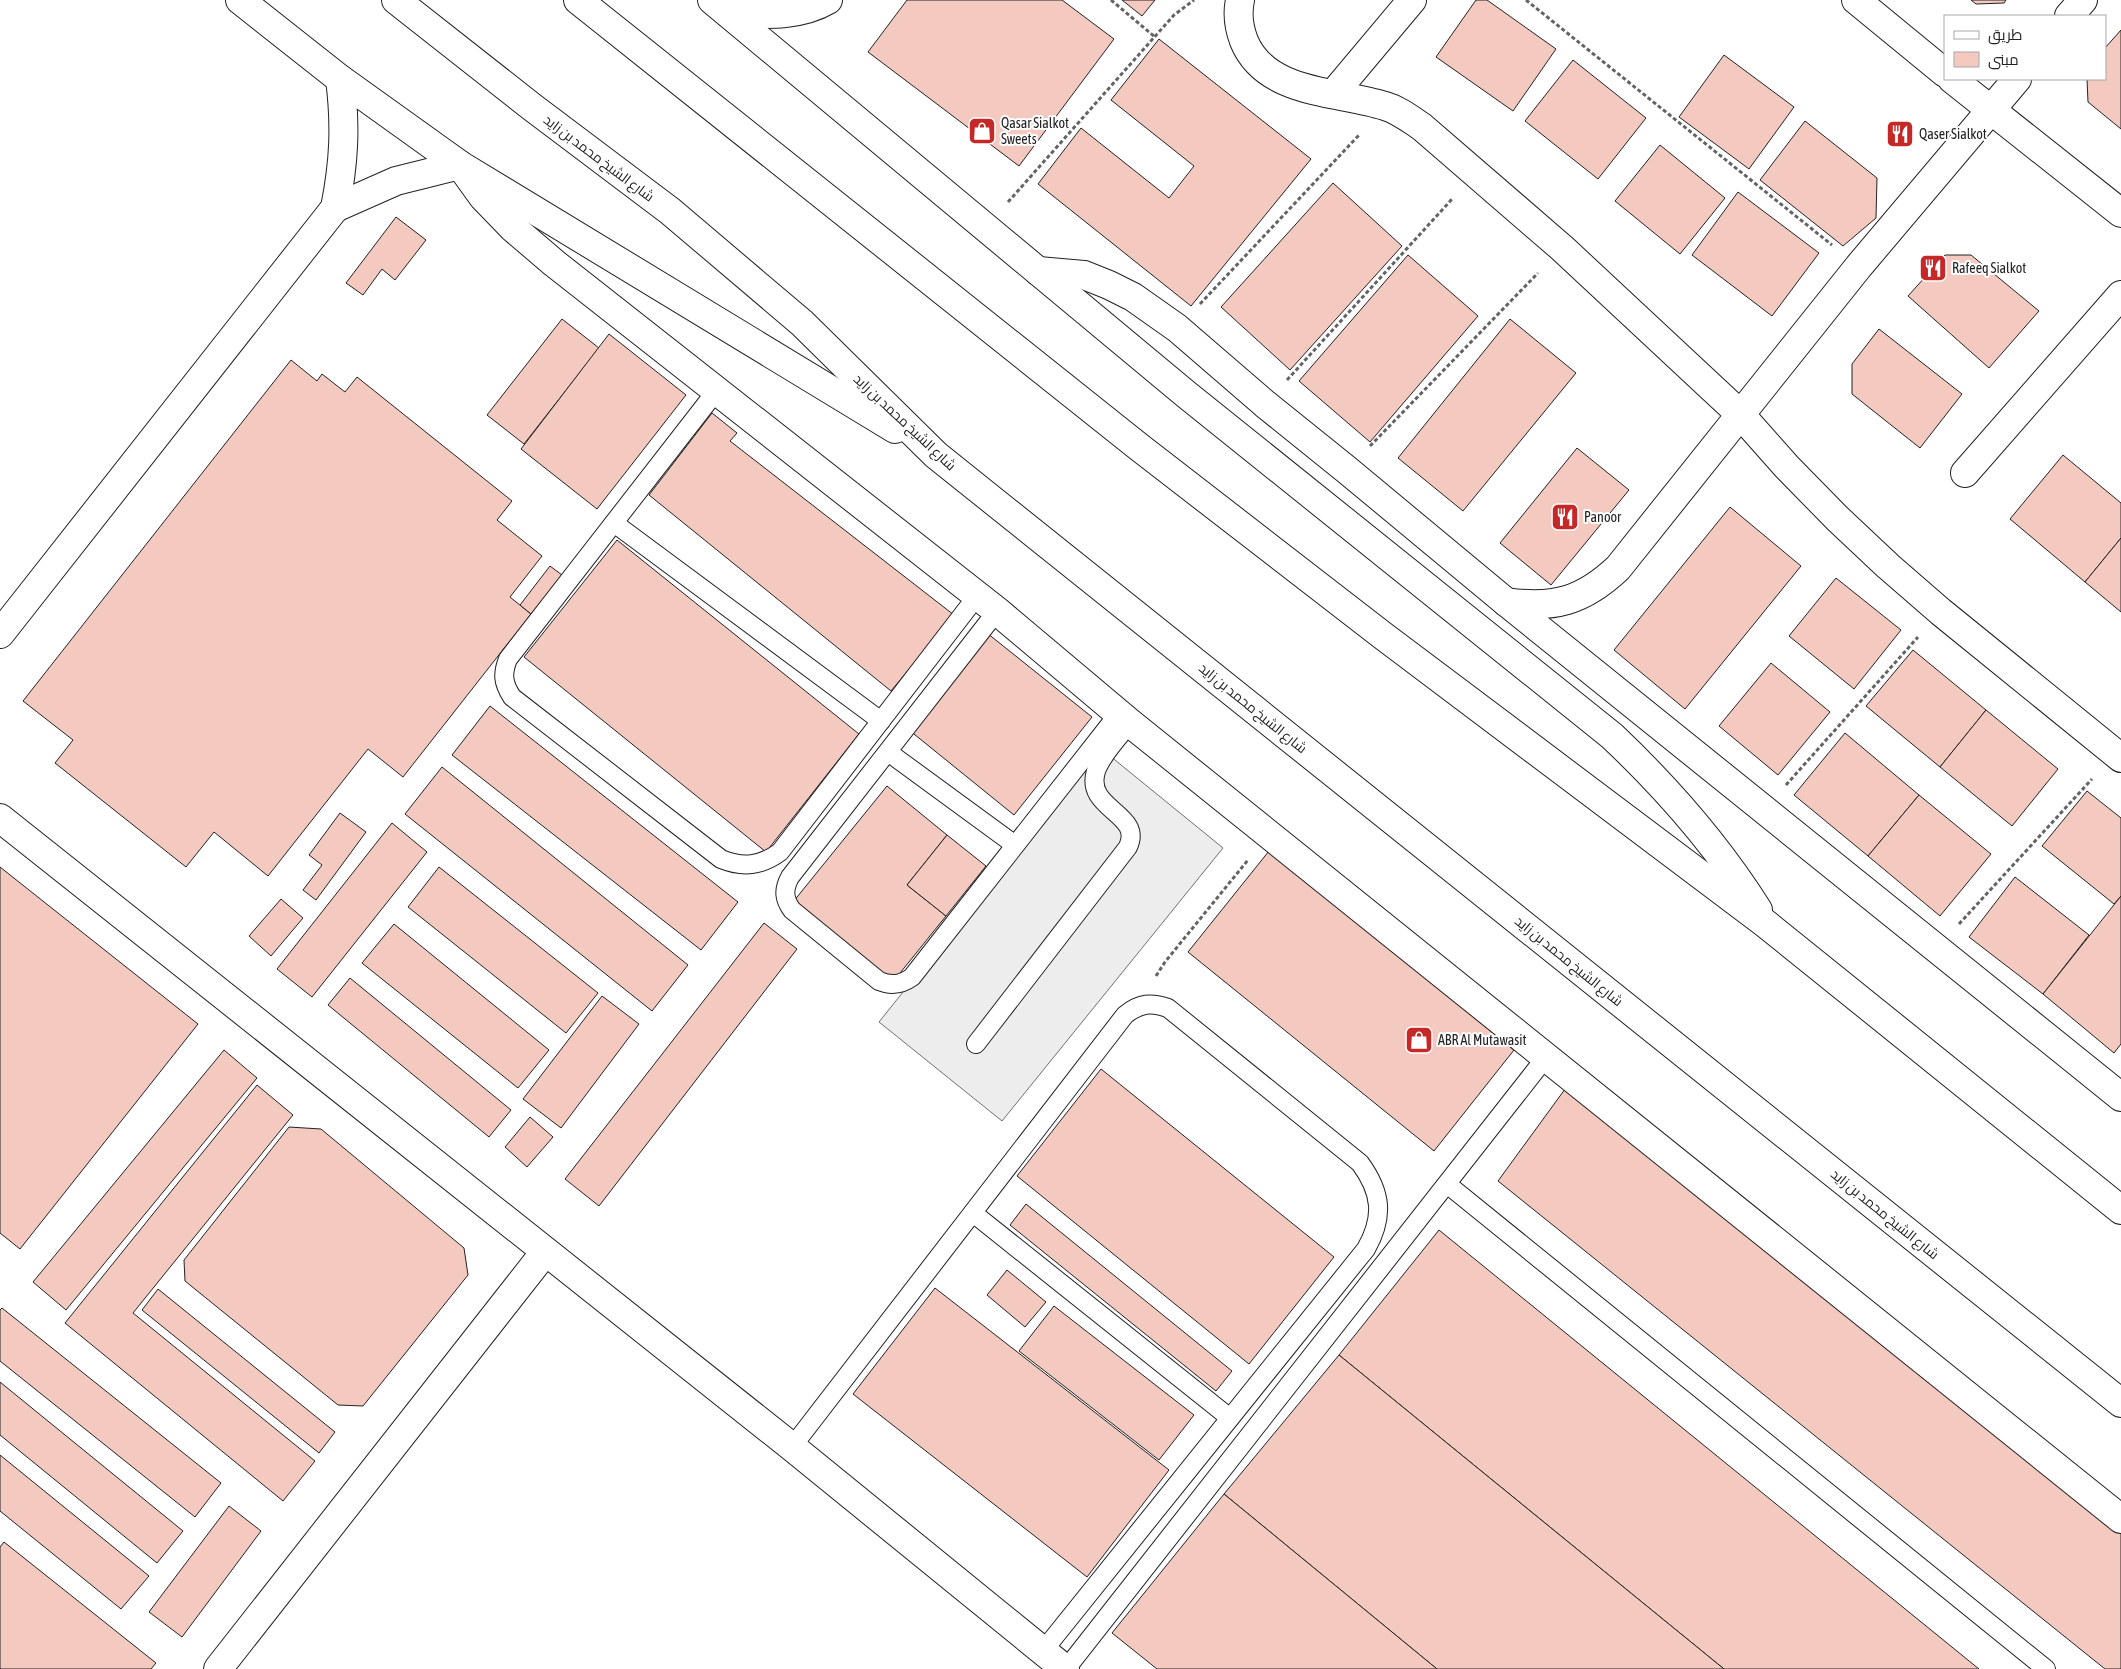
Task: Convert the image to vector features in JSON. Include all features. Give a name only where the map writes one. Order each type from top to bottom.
[{"type":"main road","points":[[240,0],[340,79],[460,165],[936,455]]},
{"type":"main road","name":"شارع الشيخ محمد بن زايد","points":[[396,0],[532,107],[670,211],[802,323],[936,455],[2121,1403]]},
{"type":"main road","points":[[578,0],[1146,453],[1397,647],[1766,924],[2121,1210]]},
{"type":"main road","points":[[720,6],[792,13],[819,5],[828,0]]},
{"type":"main road","points":[[1240,0],[1239,29],[1248,49],[1262,65],[1296,85],[1314,91],[1387,106],[1405,115],[1562,248],[1740,414],[1836,518],[1941,612],[2118,756]]},
{"type":"main road","points":[[1856,0],[1944,72]]},
{"type":"main road","points":[[2070,15],[2082,0]]},
{"type":"main road","points":[[1334,94],[1402,3]]},
{"type":"main road","points":[[720,6],[1187,395],[1612,736],[1648,770],[1700,828],[1740,883],[1766,924]]},
{"type":"main road","points":[[0,634],[335,208],[342,176],[345,144],[345,112],[340,79]]},
{"type":"main road","points":[[1953,80],[2121,213]]},
{"type":"main road","points":[[1506,602],[1526,605],[1547,605],[1567,601],[1586,593],[1604,582],[1618,568],[1858,266],[2016,80]]},
{"type":"main road","points":[[335,208],[396,181],[460,165]]},
{"type":"main road","points":[[460,165],[483,197],[512,228],[562,270],[987,604],[1124,718],[2121,1519]]},
{"type":"main road","points":[[1038,271],[1084,275],[1109,285],[1133,297],[1177,328],[1265,404],[1506,602],[2121,1097]]},
{"type":"main road","points":[[1965,473],[2121,295]]},
{"type":"main road","points":[[0,818],[792,1447],[1066,1669]]},
{"type":"main road","points":[[218,1669],[545,1252]]},
{"type":"lane","points":[[717,390],[508,659],[504,668],[503,679],[506,688],[512,696],[721,859],[733,864],[746,866],[758,864],[770,860],[780,852],[881,721],[987,604]]},
{"type":"lane","points":[[614,523],[881,721]]},
{"type":"lane","points":[[987,604],[888,752],[790,878],[786,885],[785,894],[787,903],[792,910],[878,981],[896,985],[904,982],[912,977],[1015,845],[1124,718]]},
{"type":"lane","points":[[976,1044],[1128,846],[1132,833],[1129,826],[1103,802],[1097,794],[1094,784],[1099,764],[1124,718]]},
{"type":"lane","points":[[888,752],[1015,845]]},
{"type":"lane","points":[[792,1447],[1125,1015],[1134,1007],[1156,1004],[1168,1008],[1360,1163],[1371,1178],[1377,1196],[1378,1214],[1375,1233],[1366,1249],[1043,1651]]},
{"type":"lane","points":[[1066,1669],[1546,1057]]},
{"type":"lane","points":[[1447,1184],[2046,1669]]},
{"type":"lane","points":[[973,1213],[1230,1418]]},
{"type":"path","points":[[1111,0],[1155,37]]},
{"type":"path","points":[[986,227],[1174,15],[1194,0]]},
{"type":"path","points":[[1526,0],[1858,266]]},
{"type":"path","points":[[1177,328],[1387,106]]},
{"type":"path","points":[[1265,404],[1475,173]]},
{"type":"path","points":[[1347,470],[1562,248]]},
{"type":"path","points":[[1764,810],[1941,612]]},
{"type":"path","points":[[1937,948],[2118,756]]},
{"type":"path","points":[[1145,1004],[1149,989],[1165,962],[1269,834]]},
{"type":"shaded area","points":[[1099,747],[1223,848],[1002,1121],[879,1022]]},
{"type":"building","points":[[907,0],[1062,0],[1114,39],[1019,166],[868,52]]},
{"type":"building","points":[[1122,0],[1155,0],[1142,16]]},
{"type":"building","points":[[1476,0],[1487,0],[1556,49],[1513,111],[1436,57]]},
{"type":"building","points":[[1971,0],[2006,0],[2004,3],[1976,4]]},
{"type":"building","points":[[2121,30],[2121,129],[2088,102],[2087,80],[2106,80],[2106,47]]},
{"type":"building","points":[[1159,39],[1311,159],[1191,306],[1038,184],[1081,128],[1169,198],[1194,166],[1111,100]]},
{"type":"building","points":[[1724,55],[1794,107],[1749,169],[1679,117]]},
{"type":"building","points":[[1573,60],[1646,118],[1598,179],[1525,121]]},
{"type":"building","points":[[1805,121],[1877,178],[1876,218],[1843,246],[1760,180]]},
{"type":"building","points":[[1660,145],[1725,198],[1680,254],[1615,201]]},
{"type":"building","points":[[1333,183],[1402,246],[1290,370],[1221,307]]},
{"type":"building","points":[[1738,192],[1819,253],[1772,316],[1692,255]]},
{"type":"building","points":[[396,217],[426,240],[395,280],[382,269],[363,295],[346,283]]},
{"type":"building","points":[[1408,255],[1478,316],[1370,442],[1299,381]]},
{"type":"building","points":[[1945,255],[1971,255],[2039,311],[1989,368],[1908,296]]},
{"type":"building","points":[[562,319],[599,348],[524,444],[487,415]]},
{"type":"building","points":[[1510,319],[1576,373],[1463,511],[1398,458]]},
{"type":"building","points":[[1879,329],[1962,394],[1920,448],[1852,394],[1852,364]]},
{"type":"building","points":[[609,334],[686,395],[597,509],[521,449]]},
{"type":"building","points":[[291,360],[317,381],[322,374],[345,392],[357,377],[512,501],[497,520],[542,556],[510,597],[531,614],[403,777],[368,749],[268,876],[214,832],[186,867],[55,763],[73,740],[23,701]]},
{"type":"building","points":[[712,413],[737,433],[730,441],[954,615],[891,691],[649,495]]},
{"type":"building","name":"Panoor","points":[[1577,448],[1629,490],[1551,585],[1500,543]]},
{"type":"building","points":[[2063,455],[2121,503],[2121,538],[2085,582],[2010,519]]},
{"type":"building","points":[[1730,507],[1801,566],[1685,709],[1614,650]]},
{"type":"building","points":[[2121,538],[2121,612],[2085,582]]},
{"type":"building","points":[[617,540],[859,734],[766,852],[524,657]]},
{"type":"building","points":[[550,566],[562,575],[531,614],[520,605]]},
{"type":"building","points":[[1836,578],[1901,630],[1854,689],[1789,636]]},
{"type":"building","points":[[987,633],[1092,717],[1014,815],[909,730]]},
{"type":"building","points":[[1913,650],[1986,710],[1940,767],[1866,706]]},
{"type":"building","points":[[1771,663],[1830,712],[1778,775],[1719,726]]},
{"type":"building","points":[[490,706],[738,902],[701,950],[452,755]]},
{"type":"building","points":[[1986,710],[2058,769],[2012,826],[1940,767]]},
{"type":"building","points":[[1845,733],[1919,795],[1868,856],[1794,795]]},
{"type":"building","points":[[442,767],[688,965],[652,1011],[405,814]]},
{"type":"building","points":[[887,786],[947,835],[907,885],[946,916],[892,983],[793,902]]},
{"type":"building","points":[[2087,791],[2121,818],[2121,896],[2114,904],[2042,846]]},
{"type":"building","points":[[1919,795],[1991,854],[1940,916],[1868,856]]},
{"type":"building","points":[[340,813],[366,832],[316,900],[303,890],[322,865],[309,855]]},
{"type":"building","points":[[392,823],[427,852],[312,997],[277,969]]},
{"type":"building","points":[[947,835],[986,866],[946,916],[907,885]]},
{"type":"building","points":[[1269,851],[1514,1050],[1434,1151],[1188,952]]},
{"type":"building","points":[[0,867],[198,1024],[20,1249],[0,1233]]},
{"type":"building","points":[[439,867],[598,993],[566,1033],[408,907]]},
{"type":"building","points":[[2015,877],[2089,935],[2043,994],[1969,937]]},
{"type":"building","points":[[2121,896],[2121,1044],[2114,1053],[2043,994]]},
{"type":"building","points":[[281,899],[303,918],[271,956],[249,936]]},
{"type":"building","points":[[764,923],[797,949],[599,1206],[565,1179]]},
{"type":"building","points":[[394,924],[549,1050],[518,1088],[362,963]]},
{"type":"building","points":[[350,978],[511,1110],[489,1137],[328,1005]]},
{"type":"building","points":[[602,996],[639,1024],[561,1128],[523,1099]]},
{"type":"building","points":[[224,1050],[257,1078],[66,1310],[33,1282]]},
{"type":"building","points":[[1101,1069],[1334,1257],[1249,1364],[1017,1176]]},
{"type":"building","points":[[257,1085],[293,1115],[133,1313],[315,1461],[283,1501],[65,1323]]},
{"type":"building","points":[[1568,1085],[2121,1529],[2121,1669],[2105,1669],[1498,1181]]},
{"type":"building","points":[[530,1117],[553,1137],[527,1167],[505,1147]]},
{"type":"building","points":[[289,1127],[321,1129],[464,1248],[468,1275],[363,1406],[338,1405],[185,1281],[184,1260]]},
{"type":"building","points":[[1026,1204],[1232,1371],[1216,1391],[1010,1225]]},
{"type":"building","points":[[1439,1230],[1979,1669],[1724,1669],[1339,1355]]},
{"type":"building","points":[[1007,1270],[1046,1302],[1025,1327],[987,1295]]},
{"type":"building","points":[[935,1288],[1169,1470],[1087,1577],[853,1394]]},
{"type":"building","points":[[158,1289],[335,1432],[319,1453],[142,1310]]},
{"type":"building","points":[[1054,1306],[1194,1415],[1159,1460],[1019,1351]]},
{"type":"building","points":[[2,1308],[221,1483],[195,1517],[0,1361],[0,1310]]},
{"type":"building","points":[[1339,1355],[1724,1669],[1437,1669],[1224,1494]]},
{"type":"building","points":[[0,1382],[183,1531],[157,1563],[0,1435]]},
{"type":"building","points":[[0,1455],[149,1576],[121,1609],[0,1511]]},
{"type":"building","points":[[1224,1494],[1437,1669],[1157,1669],[1112,1633]]},
{"type":"building","points":[[229,1506],[261,1531],[182,1637],[149,1612]]},
{"type":"building","points":[[4,1542],[156,1663],[151,1669],[0,1669],[0,1547]]},
{"type":"place","name":"Qasar Sialkot Sweets","points":[[982,131]]},
{"type":"place","name":"Qaser Sialkot","points":[[1900,134]]},
{"type":"place","name":"Rafeeq Sialkot","points":[[1933,268]]},
{"type":"place","name":"Panoor","points":[[1565,517]]},
{"type":"place","name":"ABR Al Mutawasit","points":[[1419,1040]]}]
